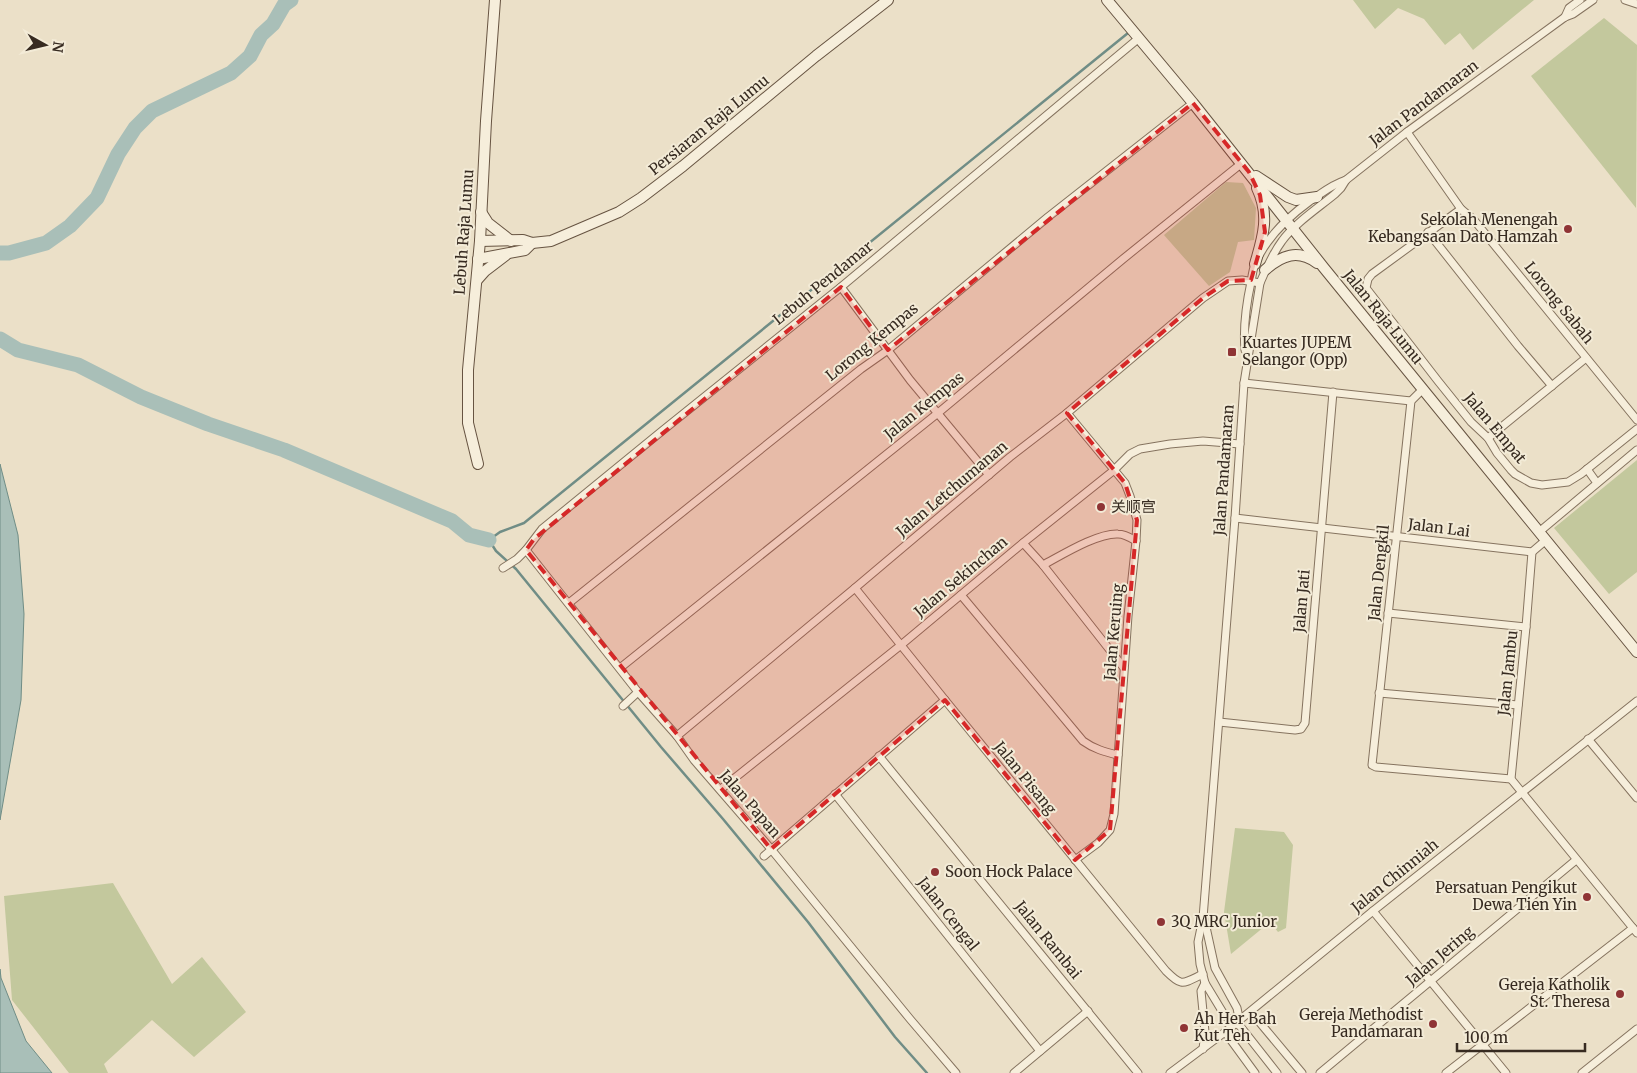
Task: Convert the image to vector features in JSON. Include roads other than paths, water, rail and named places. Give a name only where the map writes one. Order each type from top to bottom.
[{"type":"street","name":"Lebuh Raja Lumu","points":[[478,464],[468,423],[468,370],[480,241],[480,211],[495,0]]},
{"type":"street","name":"Persiaran Raja Lumu","points":[[532,243],[551,242],[561,238],[619,212],[641,198],[888,0]]},
{"type":"street","name":"Jalan Raja Lumu","points":[[1107,0],[1242,163],[1324,268],[1637,652]]},
{"type":"street","points":[[1565,17],[1570,8],[1580,0]]},
{"type":"street","name":"Jalan Pandamaran","points":[[1277,1073],[1239,1023],[1225,1016],[1205,983],[1198,942],[1204,918],[1246,361],[1260,283],[1290,225],[1335,194],[1346,180],[1407,132],[1565,17],[1573,14],[1593,0]]},
{"type":"street","points":[[1625,0],[1637,4]]},
{"type":"street","name":"Lebuh Pendamar","points":[[503,568],[517,559],[526,550],[542,529],[841,287],[1139,38]]},
{"type":"street","name":"Lorong Kempas","points":[[569,603],[860,369],[888,350],[1048,217],[1193,103]]},
{"type":"street","name":"Lorong Sabah","points":[[1407,132],[1461,209],[1480,227],[1637,420]]},
{"type":"street","name":"Jalan Kempas","points":[[620,668],[938,414],[1115,265],[1242,163]]},
{"type":"street","points":[[1249,172],[1288,197],[1296,200],[1316,197]]},
{"type":"street","points":[[1246,361],[1244,322],[1246,301],[1265,232],[1260,195],[1249,172]]},
{"type":"street","points":[[1255,264],[1268,242],[1290,225],[1316,197],[1331,185],[1346,180]]},
{"type":"street","points":[[1461,209],[1428,232],[1552,386]]},
{"type":"street","points":[[480,211],[488,223],[511,241]]},
{"type":"street","name":"Jalan Empat","points":[[1428,232],[1372,274],[1368,279],[1366,288],[1438,381],[1471,422],[1488,438],[1497,453],[1515,474],[1531,484],[1542,486],[1568,482],[1587,470],[1637,429]]},
{"type":"street","points":[[478,258],[525,250],[532,243],[523,240],[480,241]]},
{"type":"street","points":[[477,280],[508,253]]},
{"type":"street","points":[[1266,270],[1277,260],[1289,255],[1304,256],[1324,268]]},
{"type":"street","points":[[1251,280],[1260,283]]},
{"type":"street","name":"Jalan Letchumanan","points":[[677,736],[1203,298],[1228,281],[1251,280]]},
{"type":"street","points":[[841,287],[910,380],[989,475]]},
{"type":"street","points":[[1488,438],[1586,358]]},
{"type":"street","points":[[1244,383],[1412,401],[1423,389]]},
{"type":"street","name":"Jalan Jati","points":[[1219,722],[1295,730],[1301,729],[1305,723],[1333,392]]},
{"type":"street","name":"Jalan Dengkil","points":[[1412,401],[1372,765],[1511,779]]},
{"type":"street","name":"Jalan Keruing","points":[[1067,413],[1113,471],[1125,483],[1137,520],[1114,814],[1110,830],[1075,860]]},
{"type":"street","name":"Jalan Sekinchan","points":[[721,789],[901,645],[1113,471],[1130,454],[1140,449],[1170,444],[1203,442],[1240,444]]},
{"type":"street","points":[[1532,552],[1542,536],[1569,508],[1597,482],[1637,450]]},
{"type":"street","points":[[1587,470],[1597,482]]},
{"type":"street","name":"Jalan Lai","points":[[1235,518],[1532,552]]},
{"type":"street","points":[[1043,565],[1087,542],[1110,535],[1119,534],[1136,541]]},
{"type":"street","points":[[1023,543],[1043,565],[1124,668]]},
{"type":"street","name":"Jalan Papan","points":[[526,550],[620,668],[636,694],[677,736],[694,760],[721,789],[956,1073]]},
{"type":"street","name":"Jalan Jambu","points":[[1511,779],[1532,552]]},
{"type":"street","name":"Jalan Pisang","points":[[855,588],[1158,962],[1177,982],[1183,983],[1202,974]]},
{"type":"street","points":[[961,595],[1083,741],[1100,751],[1118,755]]},
{"type":"street","points":[[1388,613],[1526,627]]},
{"type":"street","points":[[1380,693],[1518,705]]},
{"type":"street","points":[[623,706],[636,694]]},
{"type":"street","points":[[764,856],[945,700]]},
{"type":"street","name":"Jalan Chinniah","points":[[1170,1073],[1239,1023],[1373,911],[1637,701]]},
{"type":"street","points":[[1588,739],[1637,798]]},
{"type":"street","name":"Jalan Rambai","points":[[879,756],[1138,1073]]},
{"type":"street","points":[[1446,1073],[1482,1044],[1635,931],[1511,779]]},
{"type":"street","name":"Jalan Cengal","points":[[836,794],[1040,1051]]},
{"type":"street","name":"Jalan Jering","points":[[1320,1073],[1576,860]]},
{"type":"street","points":[[1373,911],[1506,1073]]},
{"type":"street","points":[[1204,918],[1215,968],[1237,1008],[1239,1023]]},
{"type":"street","points":[[1204,1049],[1205,1032],[1201,991],[1205,983]]},
{"type":"street","points":[[1014,1073],[1088,1011]]},
{"type":"street","points":[[1251,1012],[1302,1073]]},
{"type":"street","points":[[1582,1073],[1637,1029]]},
{"type":"street","points":[[1225,1032],[1255,1073]]},
{"type":"water","points":[[0,464],[18,535],[24,614],[21,700],[0,820]]},
{"type":"water","points":[[0,969],[1,978],[26,1041],[52,1073],[0,1073]]},
{"type":"waterway","points":[[0,253],[9,253],[46,243],[70,226],[97,198],[118,154],[135,128],[152,111],[231,73],[250,56],[261,35],[273,24],[284,5],[291,0]]},
{"type":"waterway","points":[[927,1073],[895,1037],[808,922],[661,747],[516,569],[496,551],[489,540],[500,532],[524,523],[1128,33]]},
{"type":"waterway","points":[[0,339],[18,350],[78,365],[141,397],[208,424],[284,450],[452,521],[469,535],[489,540]]},
{"type":"place","name":"Sekolah Menengah Kebangsaan Dato Hamzah","points":[[1568,229]]},
{"type":"place","name":"Kuartes JUPEM Selangor (Opp)","points":[[1232,352]]},
{"type":"place","name":"关顺宫","points":[[1101,507]]},
{"type":"place","name":"Soon Hock Palace","points":[[935,872]]},
{"type":"place","name":"Persatuan Pengikut Dewa Tien Yin","points":[[1587,897]]},
{"type":"place","name":"3Q MRC Junior","points":[[1161,922]]},
{"type":"place","name":"Gereja Katholik St. Theresa","points":[[1620,994]]},
{"type":"place","name":"Gereja Methodist Pandamaran","points":[[1433,1024]]},
{"type":"place","name":"Ah Her Bah Kut Teh","points":[[1184,1028]]}]
